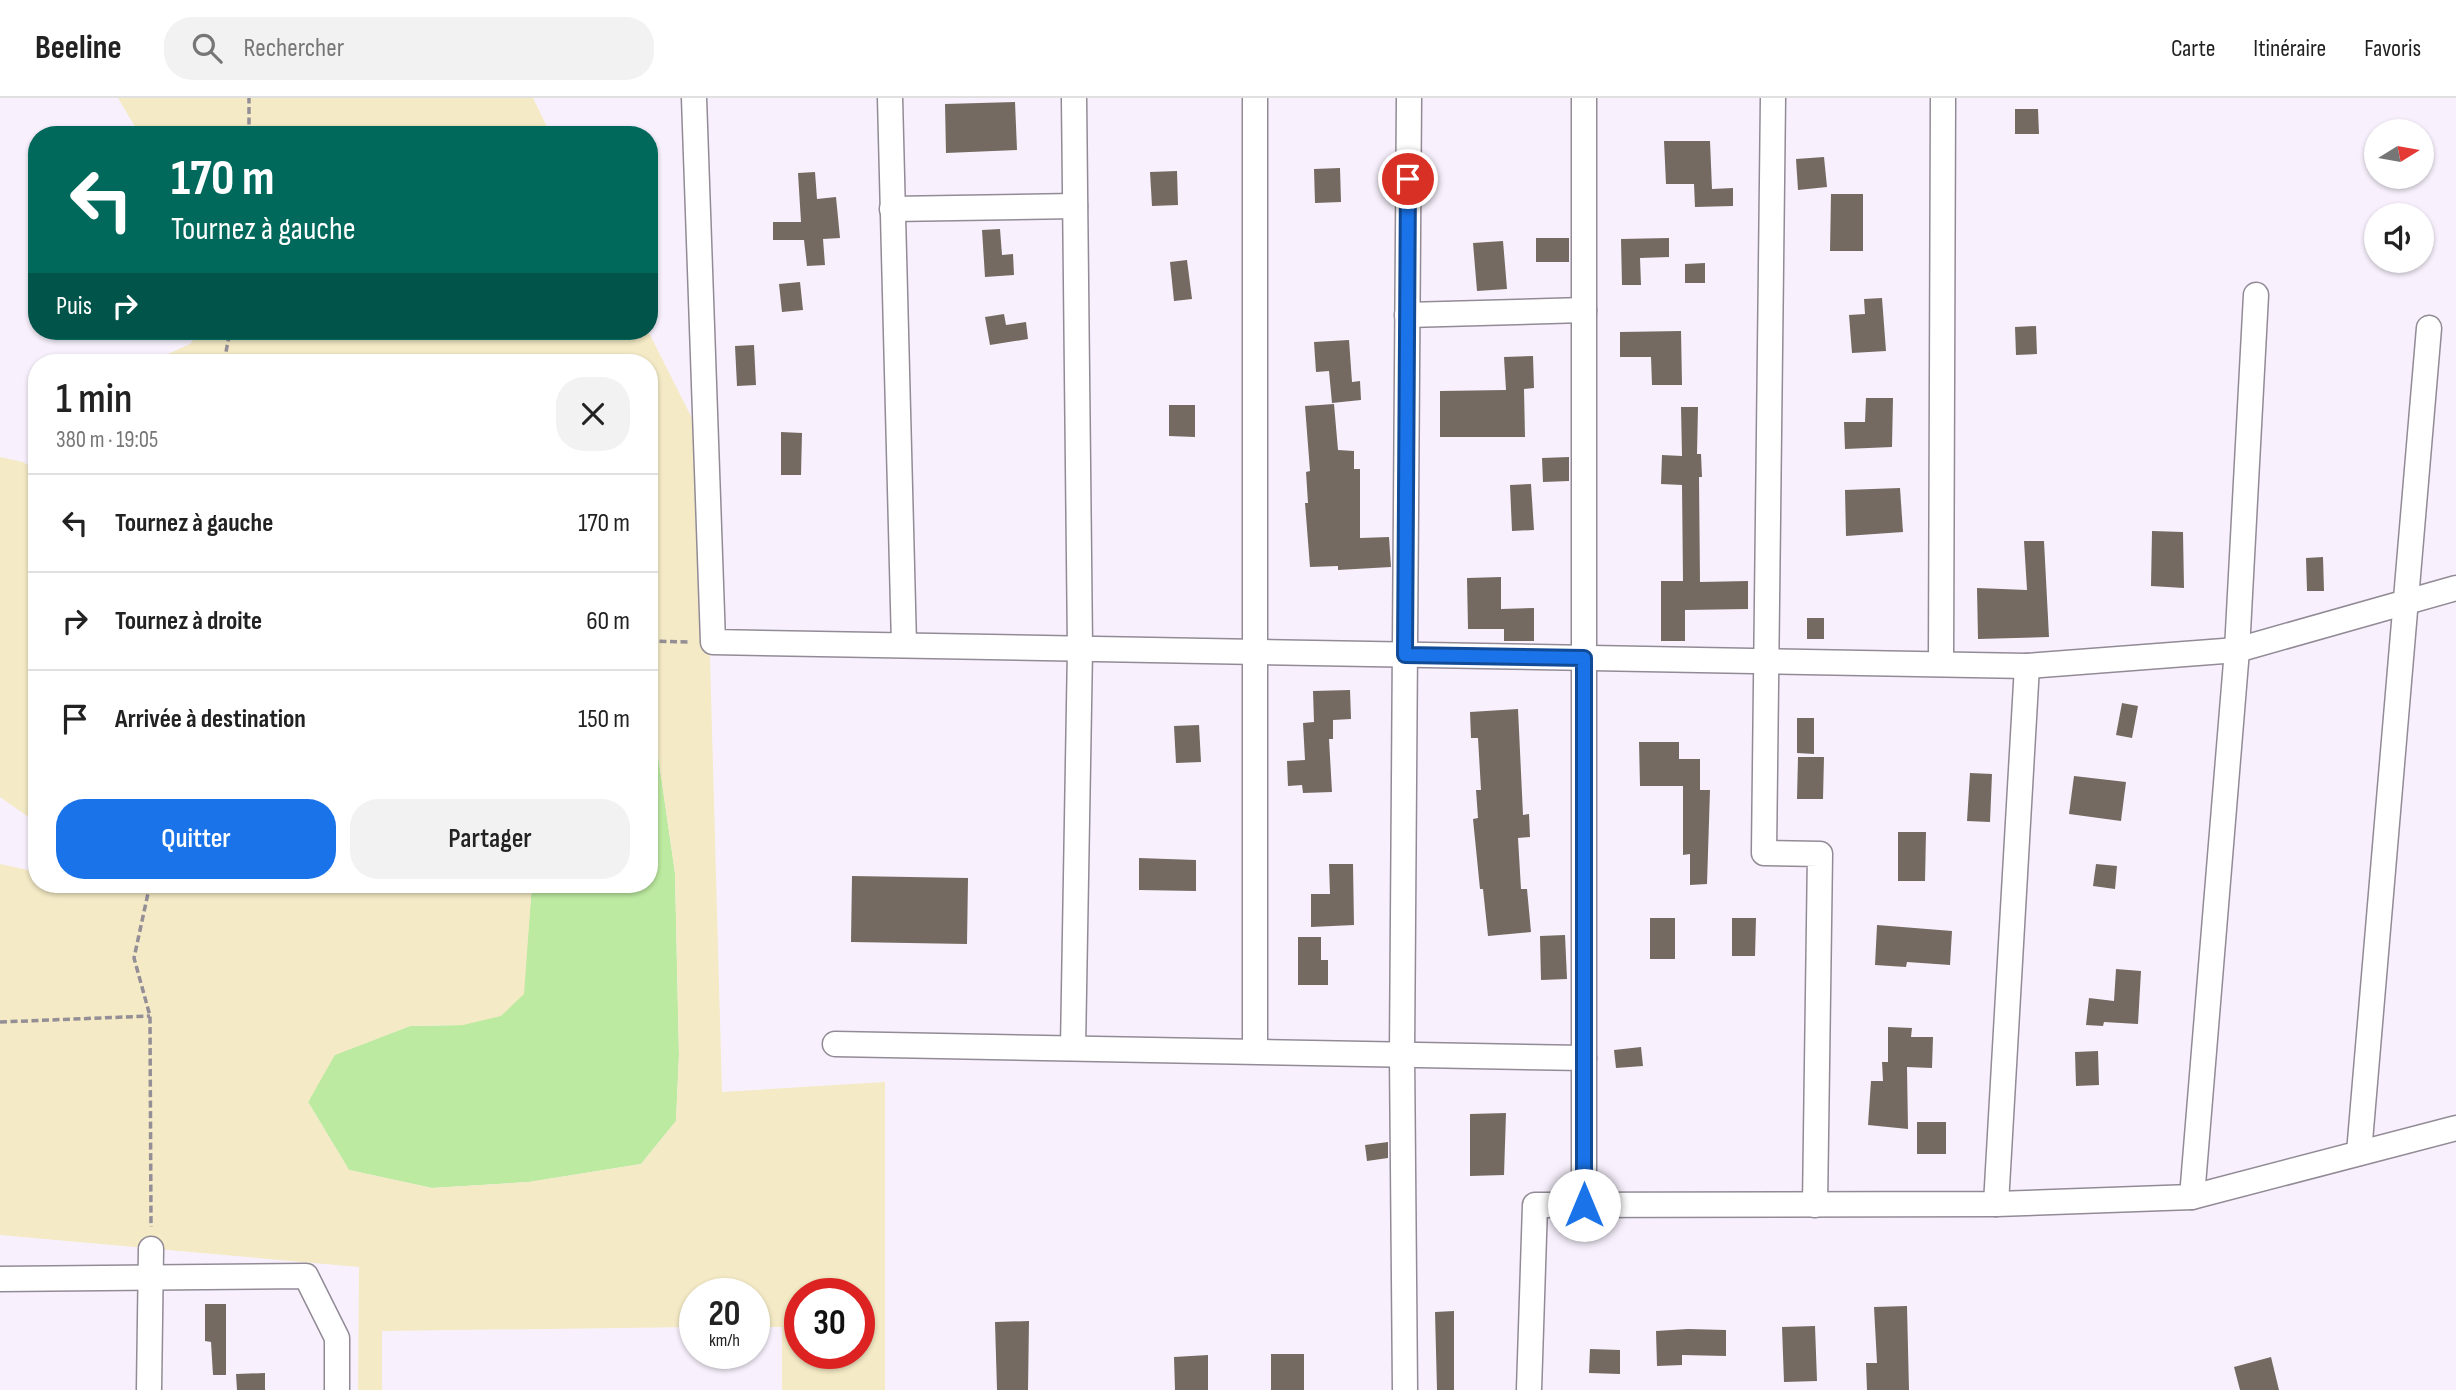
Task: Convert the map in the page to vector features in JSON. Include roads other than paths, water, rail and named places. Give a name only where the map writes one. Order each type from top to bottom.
[{"type":"street","points":[[694,98],[713,642],[2027,666],[2237,650],[2456,588]]},
{"type":"street","points":[[890,98],[904,645]]},
{"type":"street","points":[[1073,1048],[1080,649],[1074,98]]},
{"type":"street","points":[[1255,98],[1255,1051]]},
{"type":"street","points":[[1405,1390],[1402,1054],[1409,98]]},
{"type":"street","points":[[1584,98],[1584,1205]]},
{"type":"street","points":[[1773,98],[1764,853],[1820,854],[1815,1205]]},
{"type":"street","points":[[1941,664],[1943,98]]},
{"type":"street","points":[[892,209],[1075,206]]},
{"type":"street","points":[[2192,1197],[2237,650],[2256,295]]},
{"type":"street","points":[[1407,315],[1584,310]]},
{"type":"street","points":[[2359,1153],[2429,328]]},
{"type":"street","points":[[1996,1205],[2027,666]]},
{"type":"street","points":[[835,1044],[1584,1058]]},
{"type":"street","points":[[1529,1390],[1535,1205],[1996,1205],[2192,1197],[2456,1128]]},
{"type":"street","points":[[149,1390],[151,1249]]},
{"type":"street","points":[[0,1279],[306,1276],[337,1338],[337,1390]]}]
